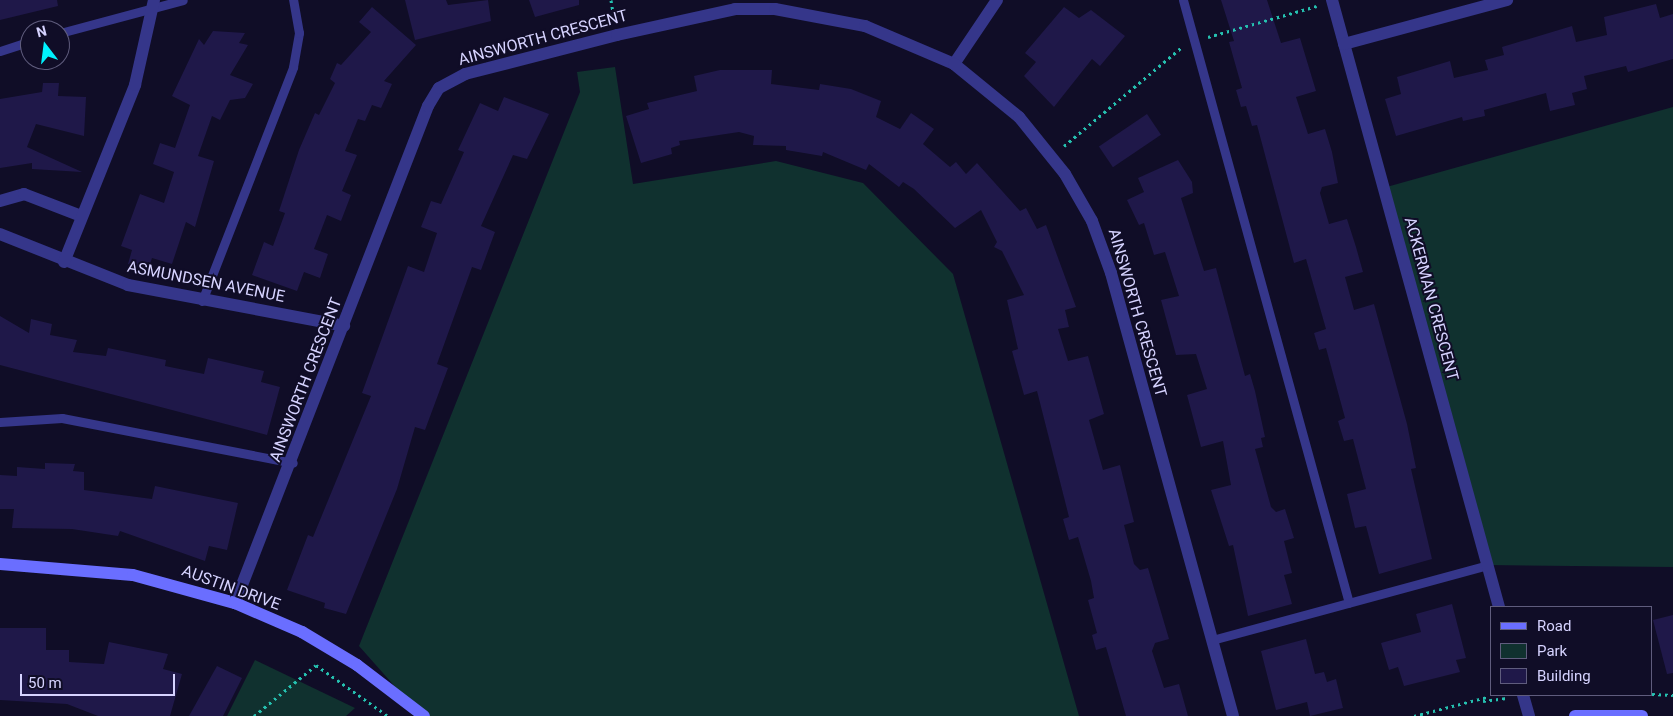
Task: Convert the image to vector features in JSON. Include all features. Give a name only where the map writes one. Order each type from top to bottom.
[{"type":"street","points":[[954,64],[997,0]]},
{"type":"street","points":[[1344,44],[1484,3],[1507,0]]},
{"type":"street","name":"ACKERMAN CRESCENT","points":[[1332,1],[1499,606]]},
{"type":"street","points":[[64,262],[135,85],[154,4]]},
{"type":"street","name":"AINSWORTH CRESCENT","points":[[235,603],[292,463],[428,106],[439,88],[475,72],[617,35],[748,4],[805,13],[864,26],[954,64],[1019,117],[1052,154],[1092,221],[1111,273],[1233,716]]},
{"type":"street","points":[[0,201],[24,194],[81,216]]},
{"type":"street","name":"ASMUNDSEN AVENUE","points":[[0,234],[64,262],[128,285],[202,301],[344,326]]},
{"type":"street","name":"AUSTIN DRIVE","points":[[0,564],[133,575],[235,603],[302,632],[357,665],[424,716]]},
{"type":"street","points":[[1523,696],[1529,716]]},
{"type":"street","points":[[1574,716],[1642,716]]},
{"type":"lane","points":[[70,30],[154,4],[183,0]]},
{"type":"lane","points":[[202,301],[293,68],[299,33],[292,0]]},
{"type":"lane","points":[[1183,0],[1349,603]]},
{"type":"lane","points":[[0,51],[20,44]]},
{"type":"lane","points":[[0,422],[62,418],[292,463]]},
{"type":"lane","points":[[1212,640],[1488,565]]},
{"type":"path","points":[[1203,38],[1332,1]]},
{"type":"path","points":[[1052,154],[1186,44]]},
{"type":"path","points":[[254,716],[316,665],[388,716]]},
{"type":"path","points":[[1653,694],[1673,695]]},
{"type":"path","points":[[1414,716],[1487,697]]},
{"type":"green space","points":[[615,67],[633,184],[776,161],[863,183],[953,274],[1079,716],[421,716],[359,646],[580,92],[577,72]]},
{"type":"green space","points":[[1673,107],[1673,567],[1488,565],[1383,188]]},
{"type":"green space","points":[[255,660],[355,708],[346,716],[227,716]]},
{"type":"building","points":[[0,0],[57,0],[58,6],[0,20]]},
{"type":"building","points":[[405,0],[446,0],[448,5],[488,0],[491,21],[415,40]]},
{"type":"building","points":[[529,0],[579,0],[579,5],[535,17]]},
{"type":"building","points":[[1221,0],[1267,0],[1281,43],[1300,38],[1316,91],[1296,97],[1308,134],[1325,129],[1338,183],[1322,187],[1320,193],[1329,224],[1347,219],[1356,247],[1363,272],[1345,277],[1354,310],[1374,304],[1407,424],[1416,468],[1411,469],[1432,559],[1379,574],[1366,526],[1355,528],[1347,494],[1366,489],[1353,439],[1344,441],[1338,421],[1345,418],[1326,348],[1319,350],[1314,333],[1326,329],[1306,259],[1294,263],[1257,125],[1252,126],[1246,106],[1241,107],[1236,90],[1242,88],[1229,42],[1234,41]]},
{"type":"building","points":[[1656,4],[1660,18],[1673,14],[1673,59],[1628,72],[1626,66],[1584,76],[1587,89],[1572,93],[1575,105],[1550,111],[1546,93],[1484,110],[1485,116],[1463,121],[1462,117],[1396,136],[1385,99],[1401,94],[1397,77],[1450,61],[1454,78],[1488,70],[1485,60],[1504,55],[1502,47],[1572,26],[1576,42],[1607,35],[1604,17]]},
{"type":"building","points":[[372,7],[416,45],[384,81],[392,84],[381,108],[372,105],[365,121],[358,119],[345,151],[357,155],[342,191],[351,195],[341,221],[327,215],[314,249],[328,254],[320,278],[304,272],[297,291],[252,275],[264,242],[273,246],[285,213],[279,211],[299,150],[315,113],[319,115],[335,83],[330,79],[337,63],[341,65],[371,32],[359,22]]},
{"type":"building","points":[[1064,7],[1079,18],[1091,10],[1125,36],[1100,66],[1092,59],[1054,107],[1024,76],[1036,62],[1025,53]]},
{"type":"building","points":[[213,31],[245,33],[239,43],[248,45],[230,75],[253,84],[245,98],[230,100],[220,120],[212,116],[198,156],[214,161],[195,227],[186,222],[172,264],[152,258],[148,270],[128,264],[132,250],[121,246],[140,194],[164,203],[174,172],[153,164],[160,143],[175,148],[190,105],[172,96],[199,39],[204,45]]},
{"type":"building","points":[[720,70],[772,70],[771,84],[819,90],[820,84],[851,89],[881,101],[876,117],[900,129],[911,113],[934,129],[923,144],[950,167],[956,162],[966,174],[977,163],[1020,211],[1026,208],[1037,229],[1046,225],[1076,307],[1065,310],[1069,327],[1058,329],[1068,361],[1088,356],[1104,414],[1089,420],[1103,470],[1120,465],[1134,522],[1124,525],[1134,564],[1140,570],[1148,568],[1169,639],[1155,643],[1152,651],[1164,688],[1179,684],[1188,716],[1126,716],[1106,647],[1096,650],[1092,635],[1097,633],[1088,600],[1094,598],[1091,581],[1078,537],[1069,540],[1063,519],[1069,517],[1037,391],[1024,395],[1012,351],[1018,349],[1007,300],[1024,295],[1002,251],[994,247],[997,242],[981,210],[955,228],[914,189],[903,182],[899,187],[869,164],[866,170],[823,152],[822,156],[786,150],[786,146],[753,145],[754,136],[739,132],[679,141],[680,145],[671,148],[672,154],[641,163],[626,116],[649,109],[647,103],[697,91],[694,76]]},
{"type":"building","points":[[43,83],[59,83],[58,96],[86,97],[84,136],[36,124],[27,147],[82,172],[32,169],[32,163],[0,168],[0,99],[42,92]]},
{"type":"building","points":[[504,97],[549,114],[527,159],[513,155],[481,226],[495,232],[481,270],[472,267],[437,364],[448,368],[425,430],[415,427],[397,489],[346,614],[324,608],[325,603],[287,590],[308,535],[313,537],[371,396],[362,393],[408,266],[424,272],[437,233],[421,227],[431,201],[441,204],[464,152],[458,150],[480,103],[498,111]]},
{"type":"building","points":[[1147,114],[1161,135],[1113,167],[1099,146]]},
{"type":"building","points":[[1178,160],[1192,182],[1193,193],[1181,198],[1204,271],[1216,268],[1245,376],[1250,374],[1255,391],[1265,437],[1261,438],[1263,447],[1255,449],[1271,507],[1276,512],[1285,509],[1294,538],[1284,541],[1292,573],[1284,575],[1292,604],[1248,616],[1233,545],[1229,546],[1211,490],[1231,485],[1223,441],[1201,447],[1187,395],[1207,389],[1196,354],[1176,355],[1161,300],[1179,296],[1165,252],[1154,255],[1144,223],[1139,225],[1127,200],[1144,192],[1138,178]]},
{"type":"building","points":[[0,316],[29,333],[31,319],[52,324],[50,335],[77,340],[73,352],[106,356],[108,348],[166,360],[165,366],[204,374],[208,358],[264,371],[261,382],[280,387],[267,435],[0,365]]},
{"type":"building","points":[[45,463],[75,464],[73,471],[84,472],[84,490],[152,499],[155,486],[238,503],[227,550],[209,546],[205,561],[120,531],[118,536],[72,529],[12,528],[14,509],[0,509],[0,475],[17,476],[17,467],[45,469]]},
{"type":"building","points":[[1452,604],[1466,658],[1456,660],[1460,672],[1404,686],[1398,667],[1389,670],[1381,643],[1421,632],[1416,614]]},
{"type":"building","points":[[1673,615],[1673,673],[1667,674],[1653,620]]},
{"type":"building","points":[[0,628],[46,628],[46,650],[69,650],[69,662],[104,664],[109,642],[168,654],[163,669],[182,674],[170,716],[98,716],[67,704],[0,700]]},
{"type":"building","points":[[1306,639],[1315,674],[1324,672],[1327,682],[1336,679],[1343,708],[1310,716],[1307,702],[1276,710],[1261,651]]},
{"type":"building","points":[[217,666],[242,678],[223,716],[189,716]]}]
